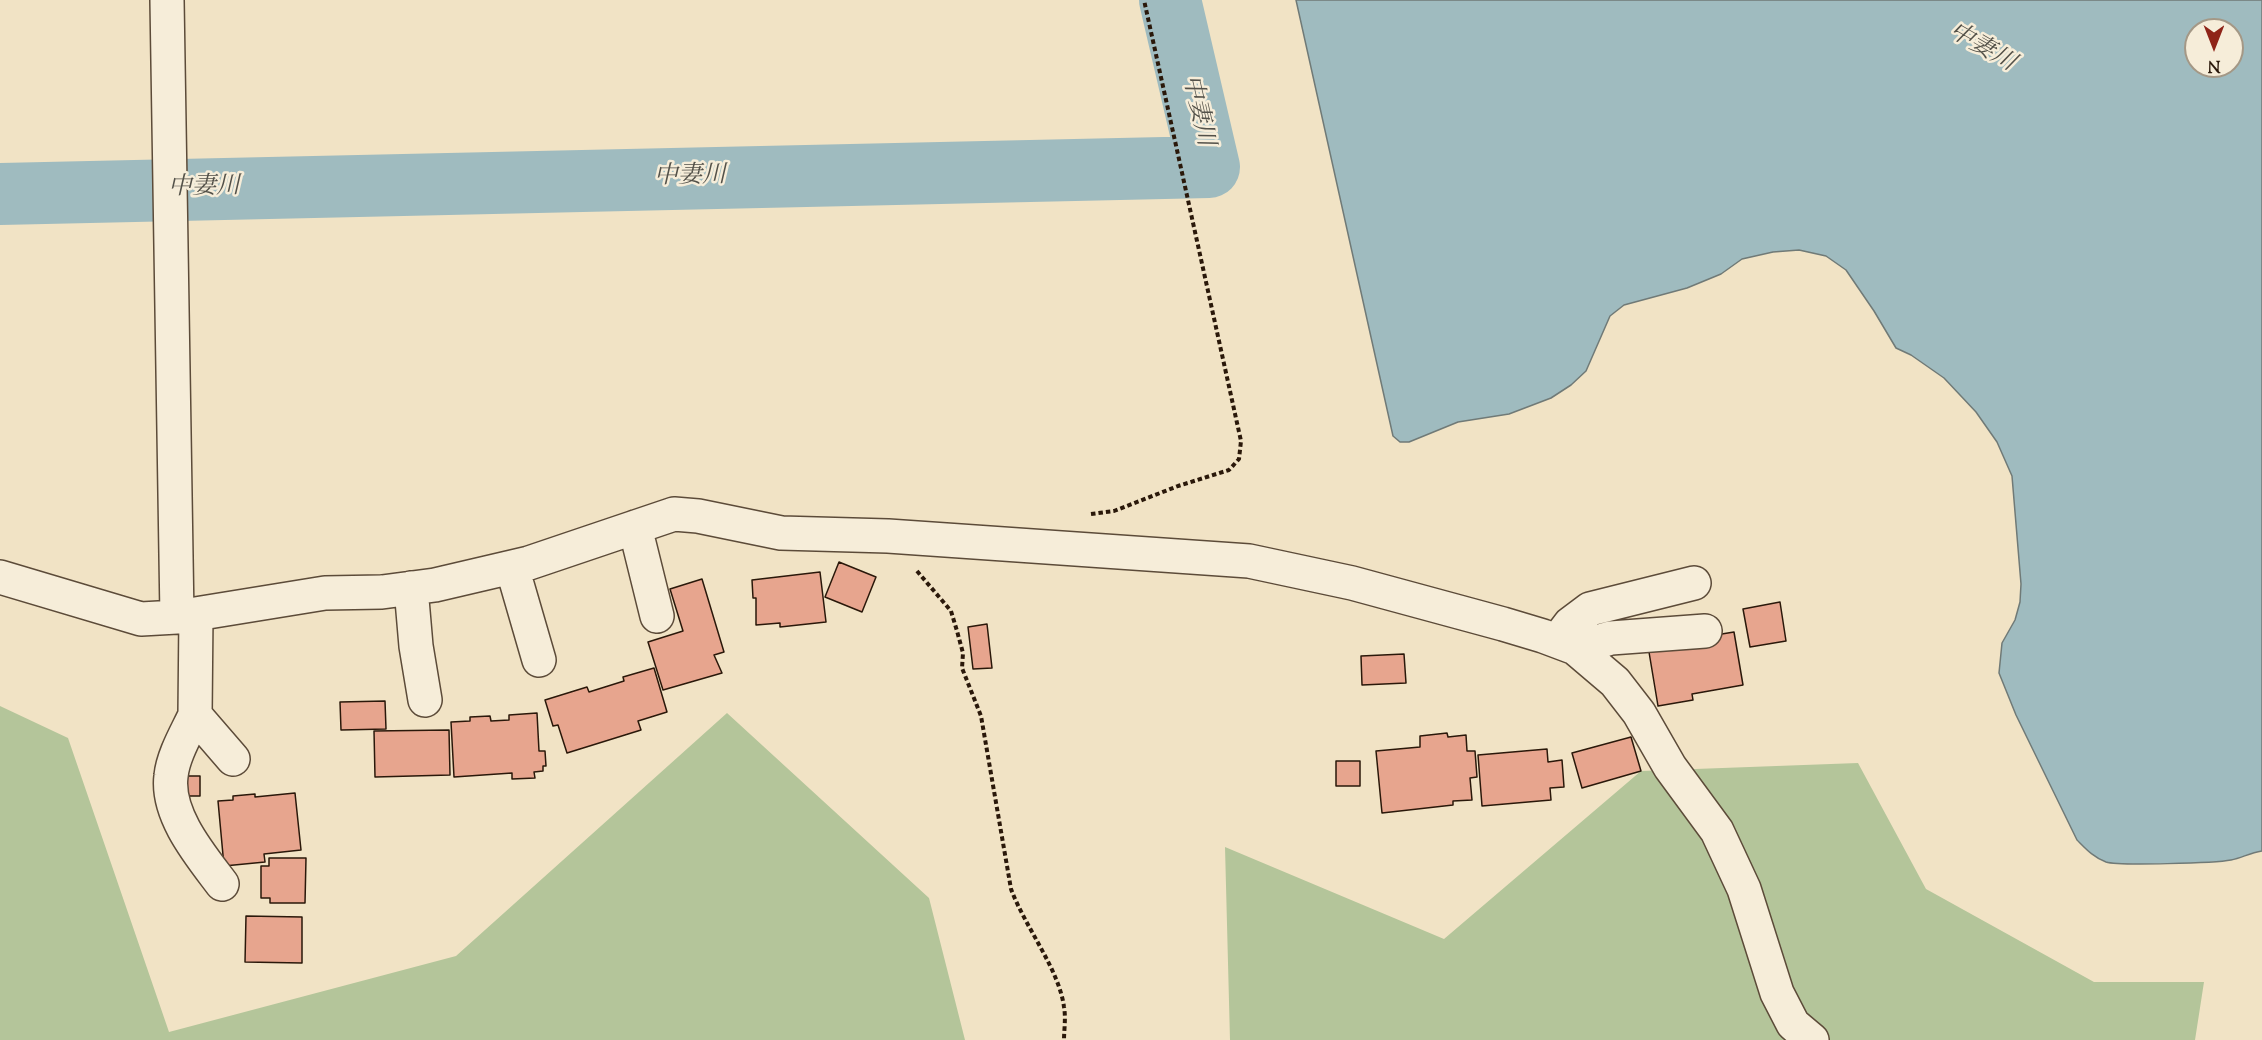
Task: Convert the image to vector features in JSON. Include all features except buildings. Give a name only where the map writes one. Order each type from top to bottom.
[{"type":"street","points":[[166,0],[170,190],[187,615],[195,715],[171,777],[173,801],[189,840],[222,884]]},
{"type":"street","points":[[0,577],[141,619],[187,615],[325,593],[382,592],[435,585],[512,567],[674,514],[698,516],[781,533],[888,536],[1249,561],[1352,583],[1503,624],[1566,644],[1615,682],[1639,713],[1671,767],[1717,831],[1744,889],[1777,993],[1793,1024],[1812,1040]]},
{"type":"street","points":[[635,527],[657,616]]},
{"type":"street","points":[[512,567],[539,660]]},
{"type":"street","points":[[1566,644],[1570,624],[1590,609],[1694,583]]},
{"type":"street","points":[[411,588],[416,646],[425,700]]},
{"type":"street","points":[[1566,644],[1705,631]]},
{"type":"street","points":[[195,715],[233,759]]},
{"type":"path","points":[[1084,515],[1114,511],[1178,486],[1229,470],[1239,459],[1241,441],[1144,0]]},
{"type":"path","points":[[888,536],[951,611],[963,653],[962,668],[981,716],[1011,889],[1020,911],[1056,978],[1064,1007],[1064,1040]]},
{"type":"green space","points":[[0,706],[68,738],[169,1032],[456,956],[727,713],[929,898],[965,1040],[0,1040]]},
{"type":"green space","points":[[1858,763],[1926,889],[2094,982],[2204,982],[2195,1040],[1230,1040],[1225,847],[1444,939],[1641,771]]},
{"type":"water","points":[[1296,0],[2262,0],[2262,851],[2222,861],[2128,864],[2106,862],[2097,858],[2077,840],[2016,715],[1999,673],[2002,643],[2015,620],[2020,602],[2021,584],[2012,476],[1997,442],[1976,412],[1944,378],[1911,355],[1896,348],[1846,270],[1826,256],[1799,250],[1773,252],[1742,259],[1721,274],[1687,288],[1624,305],[1610,316],[1586,371],[1571,385],[1551,398],[1509,414],[1458,422],[1409,442],[1400,442],[1393,436]]},
{"type":"waterway","name":"中妻川","points":[[0,194],[1209,167],[1170,0]]}]
